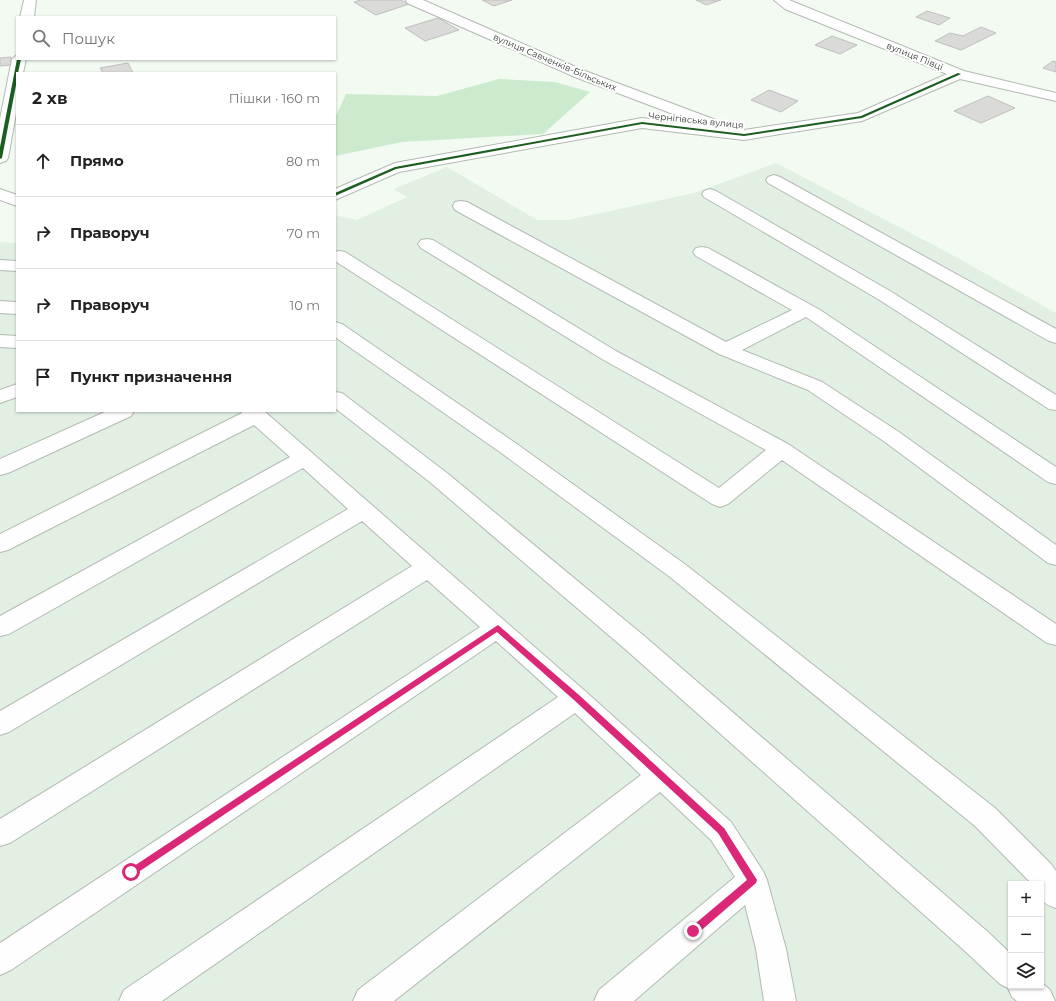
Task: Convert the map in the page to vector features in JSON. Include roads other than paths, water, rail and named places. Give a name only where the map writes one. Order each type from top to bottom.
[{"type":"street","points":[[27,16],[30,0]]},
{"type":"street","name":"вулиця Савченків-Більських","points":[[412,0],[580,74],[744,135]]},
{"type":"street","name":"вулиця Півці","points":[[780,0],[790,6],[959,74],[1056,98]]},
{"type":"street","points":[[17,72],[19,60]]},
{"type":"street","name":"Чернігівська вулиця","points":[[336,195],[395,168],[642,123],[744,135],[862,117],[959,74]]},
{"type":"street","points":[[0,158],[16,75]]},
{"type":"street","points":[[774,180],[1056,338]]},
{"type":"street","points":[[0,194],[16,200]]},
{"type":"street","points":[[710,194],[884,295],[1056,404]]},
{"type":"street","points":[[461,206],[726,350],[815,386],[892,436],[1056,557]]},
{"type":"street","points":[[427,244],[609,355],[781,449],[1056,636]]},
{"type":"street","points":[[702,252],[806,310],[1056,477]]},
{"type":"street","points":[[339,256],[720,499],[781,449]]},
{"type":"street","points":[[0,265],[16,266]]},
{"type":"street","points":[[0,307],[16,308]]},
{"type":"street","points":[[726,350],[806,310]]},
{"type":"street","points":[[336,329],[507,447],[678,571],[985,817],[1041,873],[1056,895]]},
{"type":"street","points":[[0,341],[16,342]]},
{"type":"street","points":[[0,397],[16,390]]},
{"type":"street","points":[[336,399],[439,478],[634,642],[977,942],[1008,971]]},
{"type":"street","points":[[0,468],[122,412]]},
{"type":"street","points":[[0,544],[253,413],[498,628],[721,831],[753,880],[771,949],[780,1001]]},
{"type":"street","points":[[0,627],[306,458]]},
{"type":"street","points":[[0,724],[364,510]]},
{"type":"street","points":[[0,834],[429,568]]},
{"type":"street","points":[[0,960],[498,628]]},
{"type":"street","points":[[135,1001],[576,698]]},
{"type":"street","points":[[369,1001],[661,775]]},
{"type":"street","points":[[610,1001],[753,880]]},
{"type":"street","points":[[1026,989],[1039,1001]]}]
